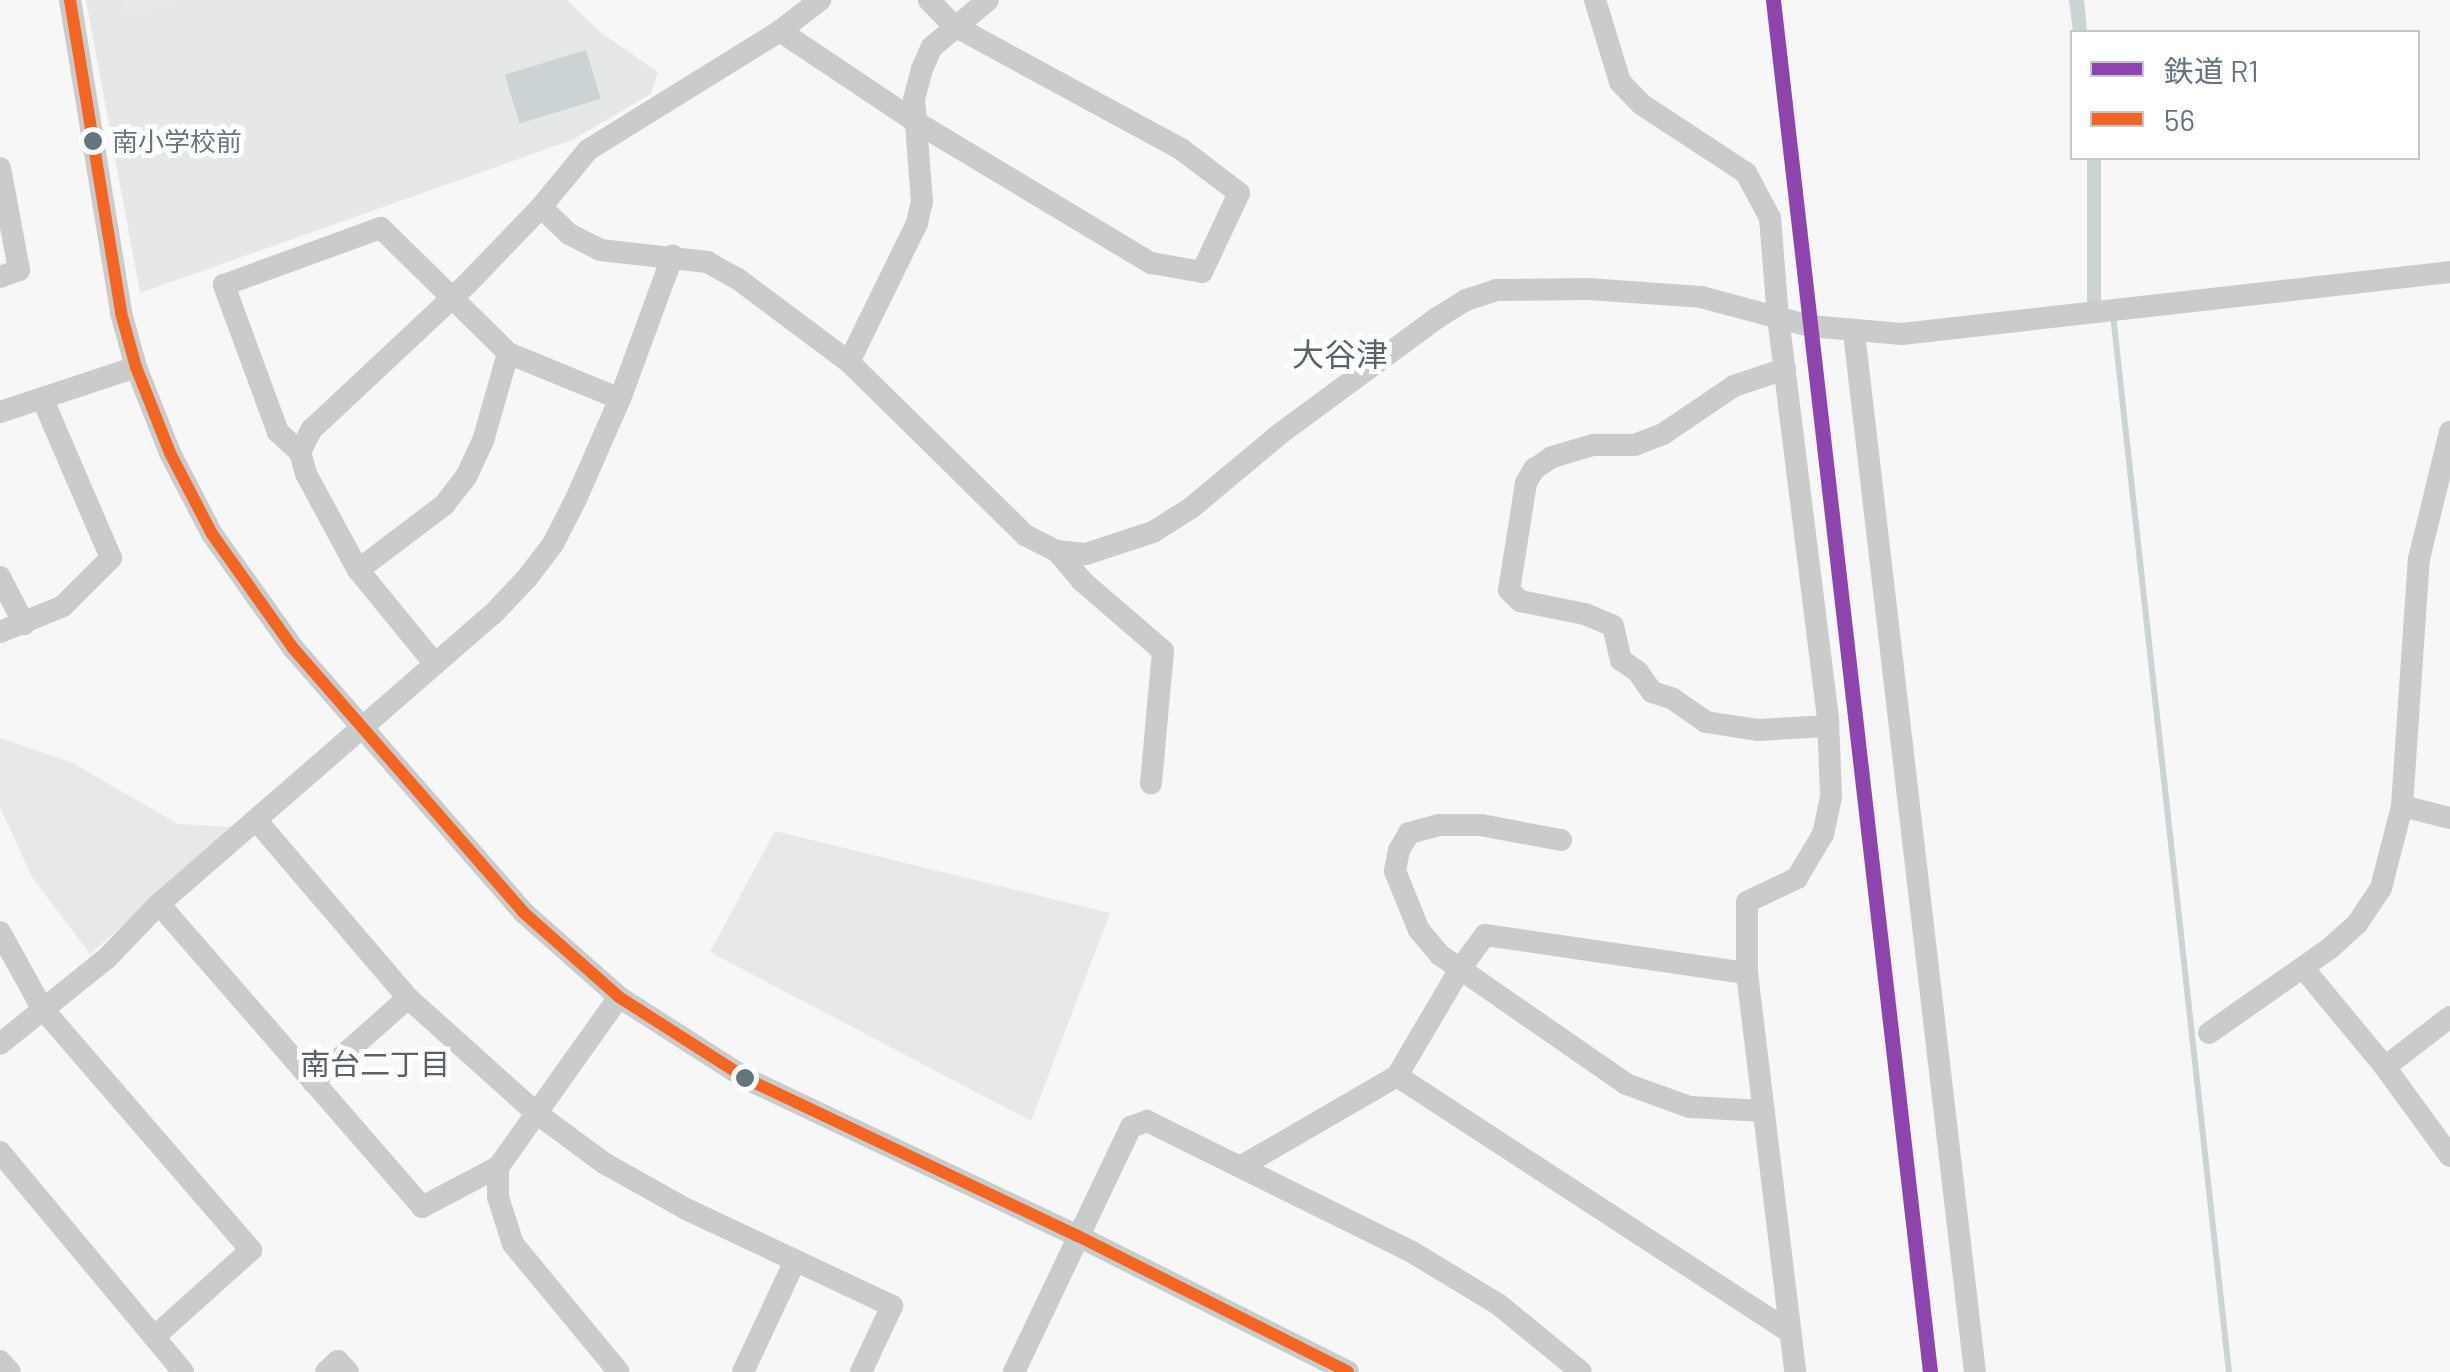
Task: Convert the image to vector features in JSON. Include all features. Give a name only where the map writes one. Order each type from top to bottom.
[{"type":"street","points":[[70,0],[111,263],[136,367],[170,454],[212,534],[293,648],[523,912],[619,997],[747,1079],[1078,1236],[1348,1372]]},
{"type":"street","points":[[300,452],[311,430],[453,297],[541,207],[588,150],[780,31],[820,0]]},
{"type":"street","points":[[780,31],[916,122],[1151,263],[1202,272],[1239,193],[1181,149],[953,25],[929,0]]},
{"type":"street","points":[[849,362],[917,224],[922,202],[914,100],[922,70],[932,47],[953,25],[988,0]]},
{"type":"street","points":[[1595,0],[1620,82],[1641,104],[1746,173],[1770,218],[1778,317],[1828,726],[1831,797],[1823,834],[1797,878],[1781,890],[1747,902],[1748,973],[1795,1372]]},
{"type":"street","points":[[0,168],[20,270],[0,277]]},
{"type":"street","points":[[541,207],[568,234],[600,250],[628,256],[673,255],[708,262],[849,362],[906,412],[973,488],[1025,535],[1057,550],[1086,554],[1153,532],[1191,508],[1280,433],[1437,318],[1496,290],[1588,289],[1701,296],[1854,333],[1902,334],[2450,272]]},
{"type":"street","points":[[435,664],[358,570],[306,474],[300,452],[278,432],[224,286],[380,228],[508,353],[620,399]]},
{"type":"street","points":[[0,1044],[107,958],[160,904],[494,614],[553,544],[620,399],[673,255]]},
{"type":"street","points":[[1854,333],[1974,1372]]},
{"type":"street","points":[[358,570],[444,505],[466,478],[483,441],[508,353]]},
{"type":"street","points":[[0,412],[136,367]]},
{"type":"street","points":[[1785,369],[1734,386],[1663,434],[1635,445],[1592,445],[1552,457],[1534,468],[1526,483],[1509,590],[1520,601],[1584,614],[1614,626],[1621,660],[1638,672],[1652,692],[1673,699],[1706,722],[1758,730],[1828,726]]},
{"type":"street","points":[[0,632],[62,606],[111,558],[42,398]]},
{"type":"street","points":[[2209,1033],[2304,969],[2357,924],[2381,888],[2402,806],[2420,559],[2450,436]]},
{"type":"street","points":[[1057,550],[1082,581],[1162,651],[1151,783]]},
{"type":"street","points":[[0,577],[24,624]]},
{"type":"street","points":[[2402,806],[2450,818]]},
{"type":"street","points":[[256,820],[408,998],[534,1112],[604,1164],[892,1306],[861,1372]]},
{"type":"street","points":[[1562,840],[1481,825],[1439,825],[1409,832],[1399,850],[1396,871],[1404,900],[1419,930],[1440,956],[1626,1084],[1690,1107],[1764,1110]]},
{"type":"street","points":[[160,904],[422,1207],[498,1167],[619,997]]},
{"type":"street","points":[[0,932],[42,1008],[251,1250],[154,1338]]},
{"type":"street","points":[[1240,1167],[1397,1076],[1460,968],[1486,935],[1748,973]]},
{"type":"street","points":[[2304,969],[2450,1156]]},
{"type":"street","points":[[313,1082],[408,998]]},
{"type":"street","points":[[2385,1068],[2450,1017]]},
{"type":"street","points":[[1397,1076],[1790,1332]]},
{"type":"street","points":[[1014,1372],[1130,1127],[1146,1121],[1412,1252],[1498,1304],[1581,1372]]},
{"type":"street","points":[[0,1152],[183,1372]]},
{"type":"street","points":[[498,1167],[498,1197],[513,1244],[619,1372]]},
{"type":"street","points":[[743,1372],[795,1260]]},
{"type":"street","points":[[0,1360],[10,1372]]},
{"type":"street","points":[[326,1372],[338,1361],[348,1372]]},
{"type":"shaded area","points":[[86,0],[567,0],[600,32],[658,72],[651,94],[572,140],[140,293]]},
{"type":"shaded area","points":[[121,0],[186,0],[125,17]]},
{"type":"shaded area","points":[[2069,0],[2084,0],[2087,30],[2073,30]]},
{"type":"shaded area","points":[[586,50],[601,99],[520,124],[505,75]]},
{"type":"shaded area","points":[[2087,160],[2101,160],[2101,309],[2087,309]]},
{"type":"shaded area","points":[[0,738],[71,762],[178,824],[235,827],[90,954],[32,877],[0,807]]},
{"type":"shaded area","points":[[775,831],[1110,913],[1031,1121],[710,952]]},
{"type":"waterway","points":[[2113,315],[2229,1372]]},
{"type":"rail line","name":"R1","points":[[1773,0],[1930,1372]]},
{"type":"transit line","name":"56","points":[[70,0],[121,313],[136,367],[170,453],[212,534],[293,648],[523,912],[619,997],[747,1079],[1078,1236],[1348,1372]]},
{"type":"place","name":"南小学校前","points":[[93,141]]},
{"type":"district","name":"大谷津","points":[[1340,353]]},
{"type":"district","name":"南台二丁目","points":[[375,1063]]}]
